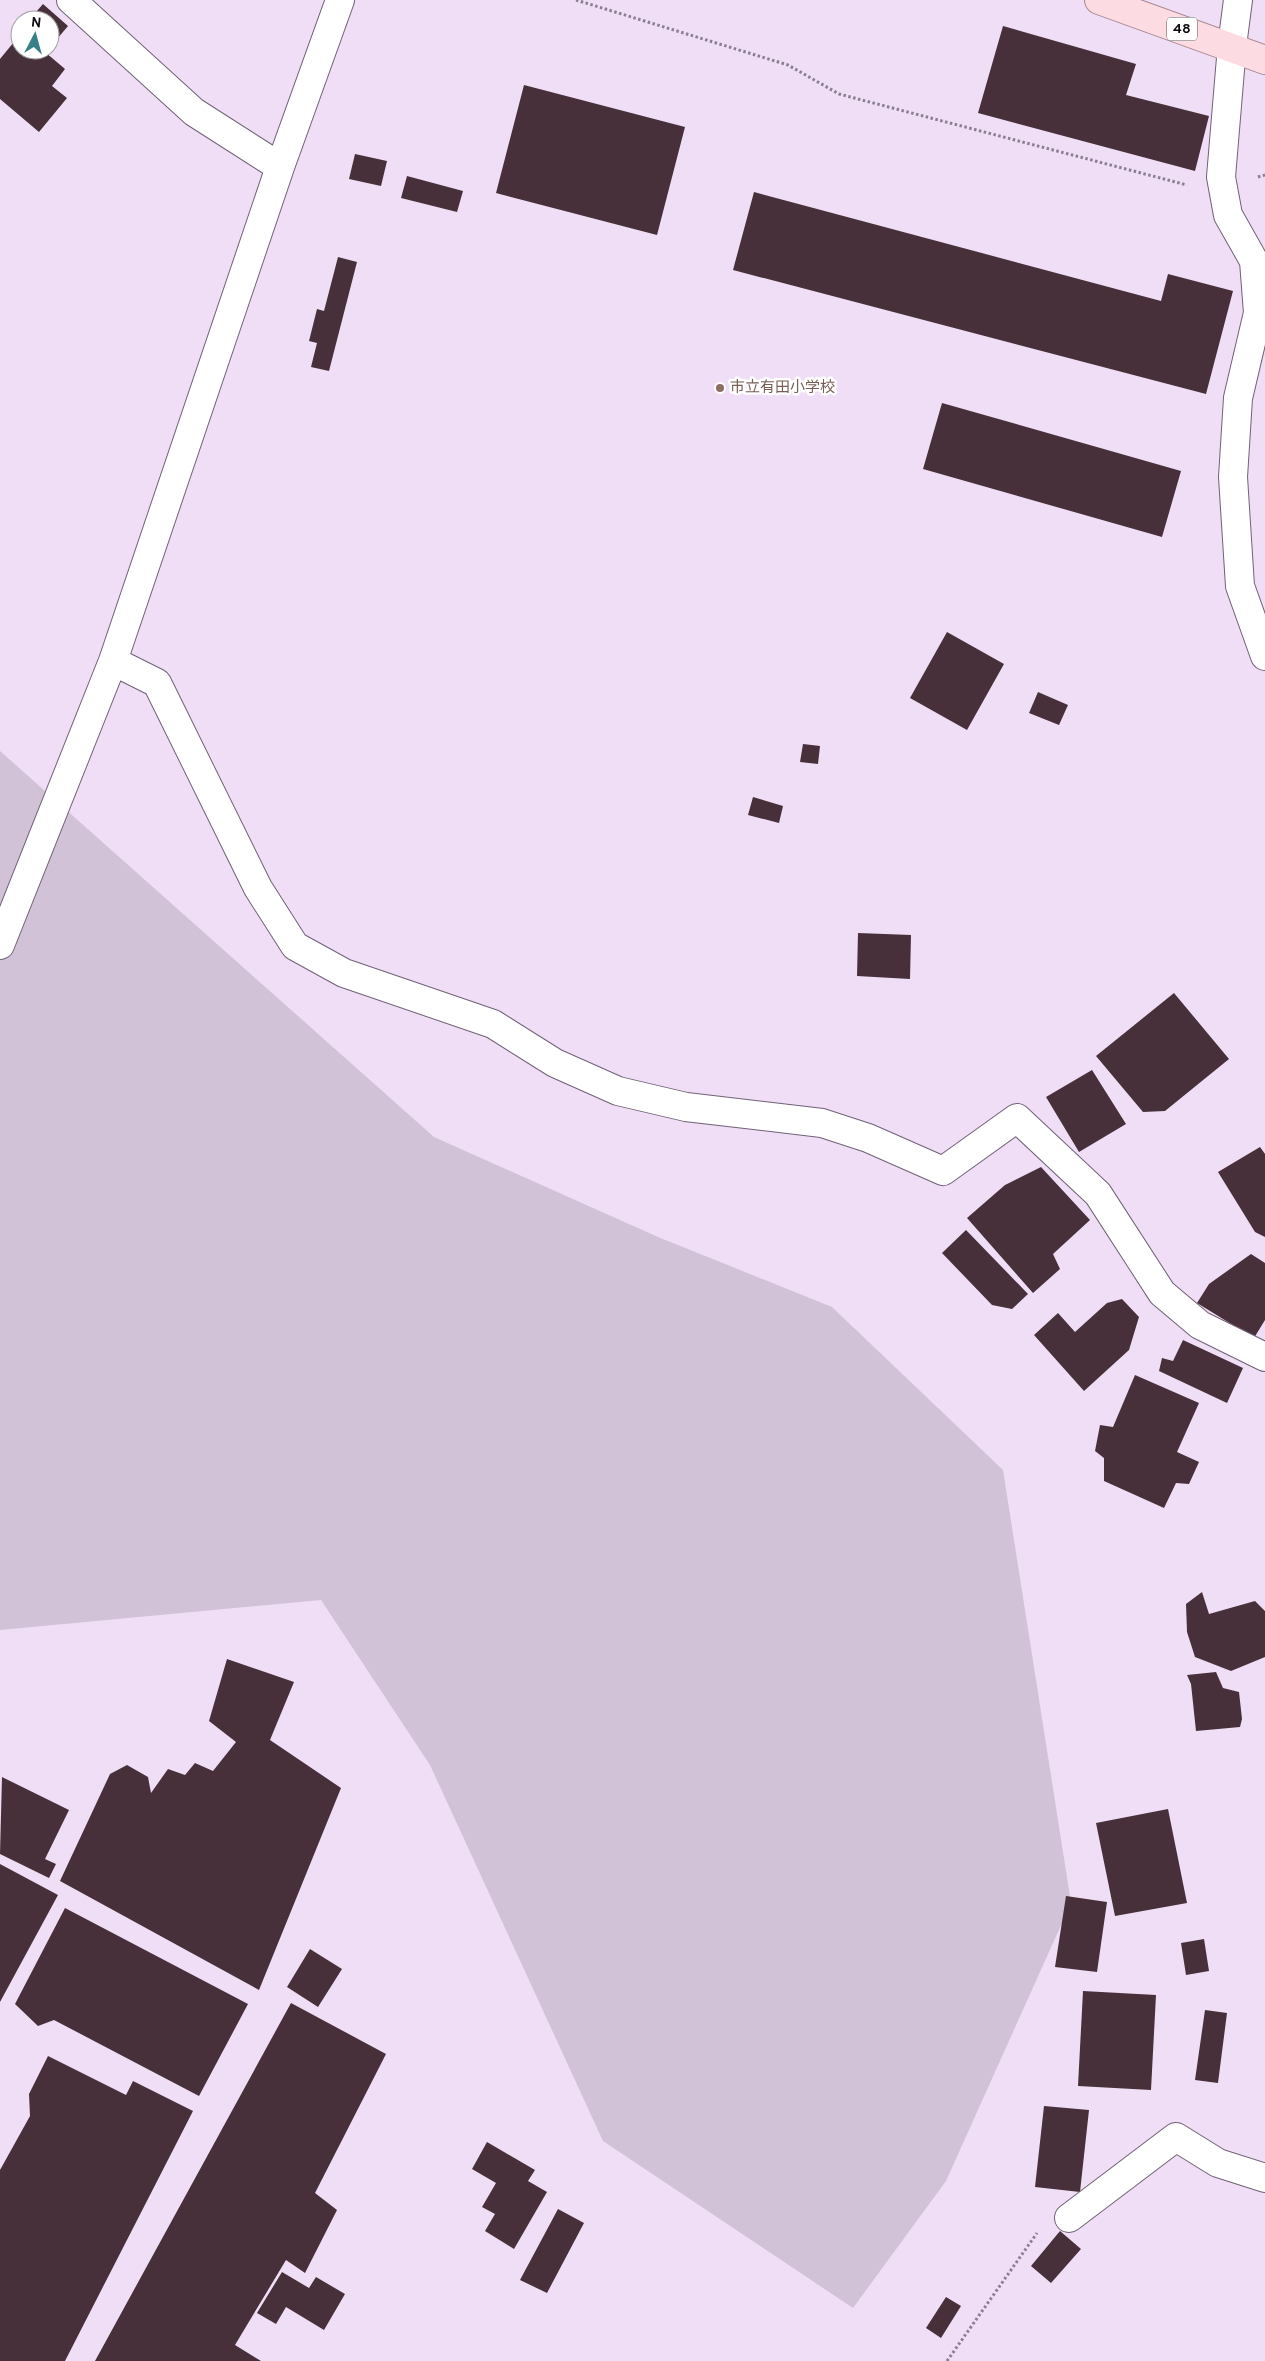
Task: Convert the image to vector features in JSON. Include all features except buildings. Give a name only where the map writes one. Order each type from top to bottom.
[{"type":"main road","name":"48","points":[[1099,0],[1232,46],[1265,60]]},
{"type":"street","points":[[71,0],[194,112],[280,167]]},
{"type":"street","points":[[0,945],[113,661],[280,167],[340,0]]},
{"type":"street","points":[[1238,0],[1232,46],[1221,176],[1228,215],[1254,261],[1258,313],[1238,398],[1233,477],[1240,586],[1265,656]]},
{"type":"street","points":[[113,661],[157,683],[258,888],[295,946],[344,973],[494,1024],[555,1063],[618,1091],[686,1108],[822,1123],[868,1138],[943,1171],[1017,1118],[1098,1194],[1162,1293],[1200,1325],[1265,1357]]},
{"type":"street","points":[[1069,2218],[1176,2137],[1218,2163],[1265,2178]]},
{"type":"path","points":[[576,0],[788,65],[838,94],[1224,195]]},
{"type":"path","points":[[947,2361],[1035,2234],[1069,2218]]},
{"type":"shaded area","points":[[0,751],[434,1137],[658,1237],[832,1307],[1003,1470],[1071,1903],[946,2181],[853,2308],[603,2141],[430,1765],[321,1600],[0,1630]]},
{"type":"place","name":"市立有田小学校","points":[[720,388]]}]
